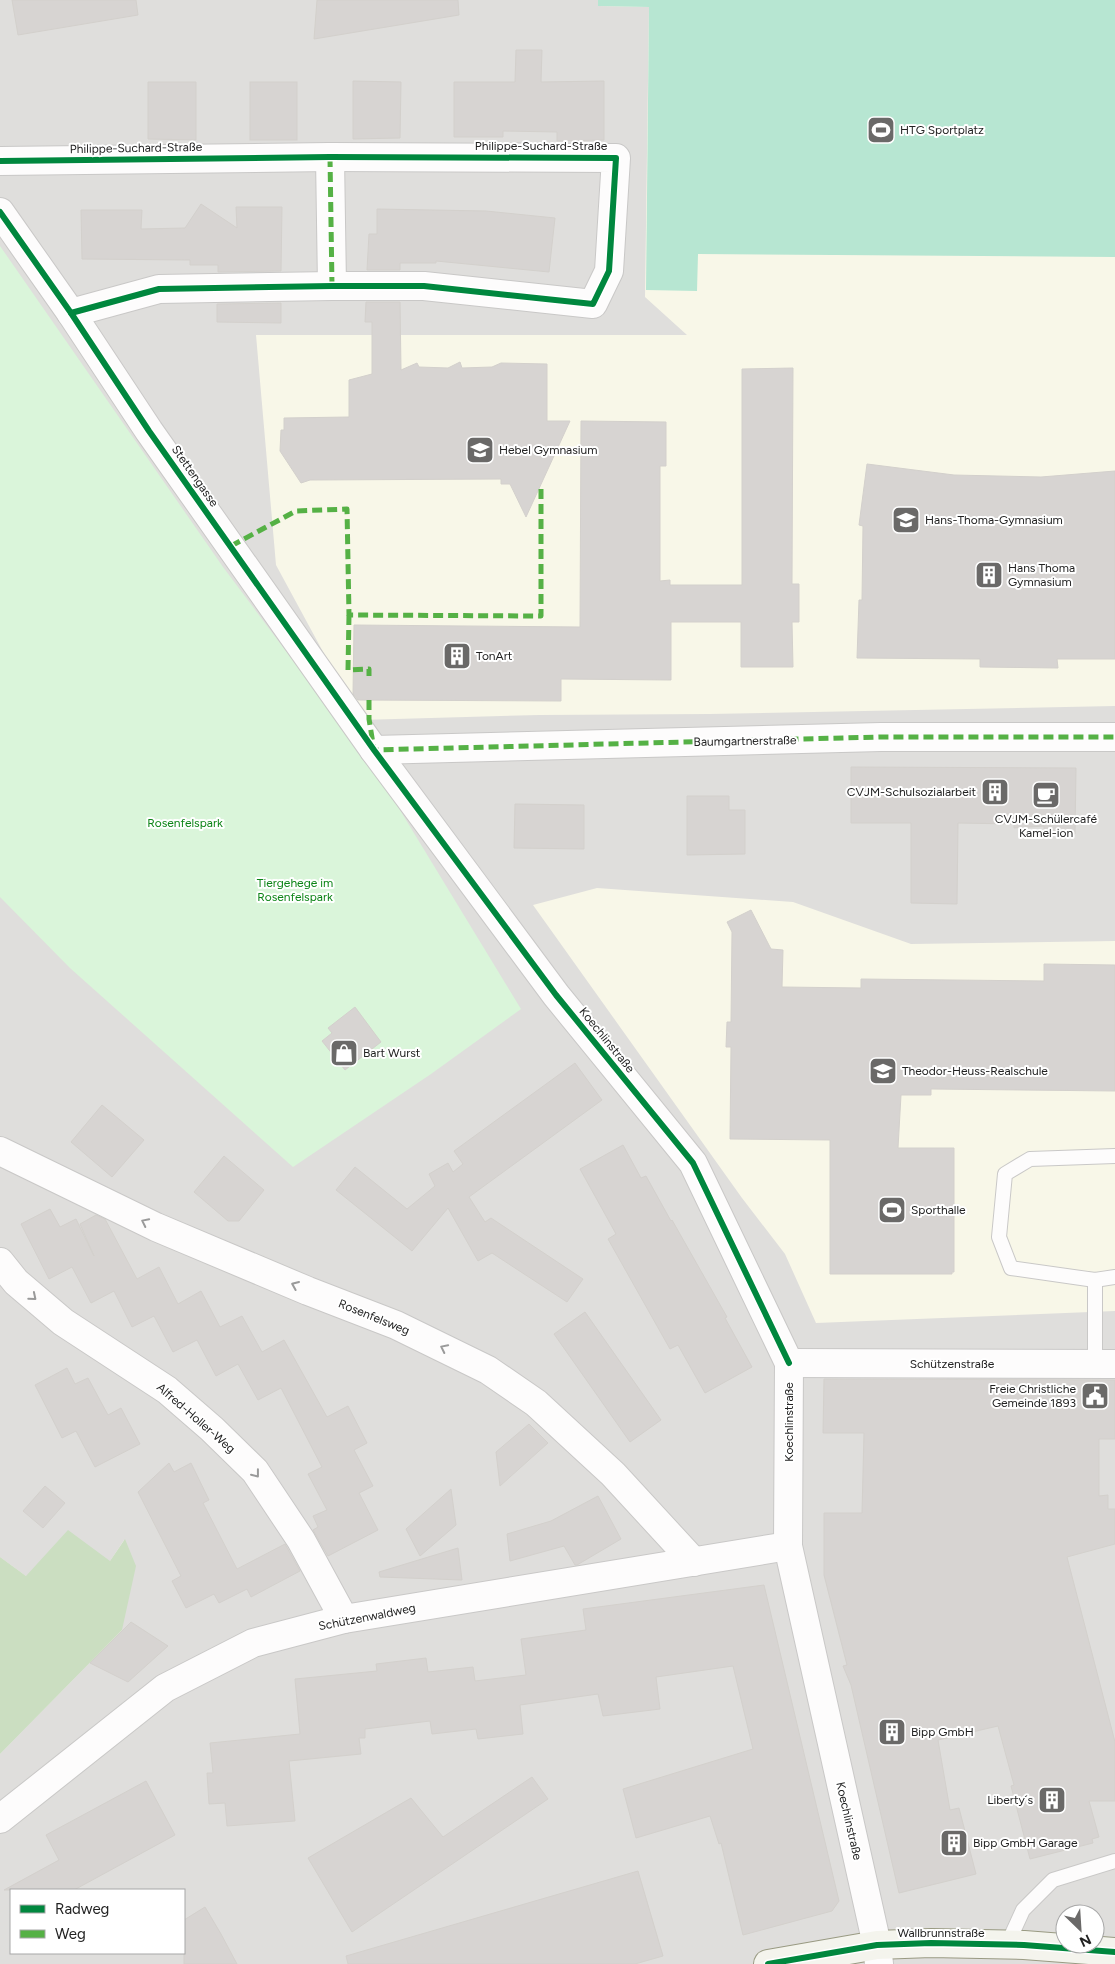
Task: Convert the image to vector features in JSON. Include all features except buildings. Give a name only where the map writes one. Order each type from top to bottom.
[{"type":"main road","name":"Wallbrunnstraße","points":[[768,1964],[878,1955],[931,1942],[1081,1948],[1115,1952]]},
{"type":"street","name":"Philippe-Suchard-Straße","points":[[0,161],[330,157],[616,158],[609,272],[593,304],[424,286],[332,286],[159,289],[71,312]]},
{"type":"street","points":[[330,157],[332,286]]},
{"type":"street","name":"Stettengasse","points":[[0,212],[71,312],[149,431],[374,750]]},
{"type":"street","name":"Baumgartnerstraße","points":[[374,750],[881,737],[1115,736]]},
{"type":"street","name":"Koechlinstraße","points":[[374,750],[556,995],[693,1163],[789,1363],[788,1546],[878,1955]]},
{"type":"street","name":"Rosenfelsweg","points":[[0,1151],[156,1227],[308,1291],[396,1325],[488,1370],[536,1403],[613,1474],[694,1562]]},
{"type":"street","name":"Alfred-Holler-Weg","points":[[0,1262],[16,1282],[63,1322],[167,1390],[212,1429],[255,1471],[301,1540],[344,1619]]},
{"type":"street","name":"Schützenstraße","points":[[789,1363],[1105,1364]]},
{"type":"street","name":"Schützenwaldweg","points":[[0,1819],[165,1688],[253,1644],[344,1619],[788,1546]]},
{"type":"lane","points":[[1115,1156],[1030,1159],[1005,1174],[999,1237],[1011,1268],[1095,1280],[1115,1277]]},
{"type":"lane","points":[[1095,1280],[1096,1302],[1105,1364]]},
{"type":"lane","points":[[1007,1945],[1023,1910],[1053,1880],[1115,1861]]},
{"type":"shaded area","points":[[0,0],[1115,0],[1115,1964],[0,1964],[0,1754],[122,1630],[124,1540],[110,1561],[26,1576],[0,1557]]},
{"type":"shaded area","name":"Hans-Thoma-Gymnasium","points":[[598,0],[1115,0],[1115,706],[709,714],[539,715],[360,720],[276,565],[256,335],[687,335],[645,297],[649,7],[598,6]]},
{"type":"shaded area","name":"Theodor-Heuss-Realschule","points":[[597,888],[793,902],[911,944],[1115,941],[1115,1311],[816,1323],[785,1254],[742,1198],[533,905]]},
{"type":"green space","name":"HTG Sportplatz","points":[[598,0],[1115,0],[1115,257],[698,254],[697,291],[646,290],[649,7],[598,6]]},
{"type":"green space","name":"Rosenfelspark","points":[[0,246],[223,567],[378,774],[521,1009],[431,1074],[293,1167],[70,968],[0,897]]},
{"type":"green space","points":[[68,1530],[110,1561],[125,1539],[136,1566],[122,1630],[0,1754],[0,1557],[26,1576]]},
{"type":"marked path","points":[[330,157],[332,286]]},
{"type":"marked path","points":[[231,546],[296,511],[347,509],[349,615],[541,616],[541,488]]},
{"type":"marked path","points":[[349,615],[348,670],[369,669],[369,676]]},
{"type":"marked path","points":[[369,700],[369,719],[374,750],[881,737],[1115,737]]},
{"type":"cycle path","points":[[0,161],[330,157],[616,158],[609,271],[593,304],[424,286],[332,286],[159,289],[71,313]]},
{"type":"cycle path","points":[[0,212],[71,313],[149,431],[374,750],[556,995],[693,1163],[789,1363]]},
{"type":"cycle path","points":[[768,1964],[877,1945],[931,1943],[1024,1945],[1115,1952]]},
{"type":"place","name":"HTG Sportplatz","points":[[881,130]]},
{"type":"place","name":"Hebel Gymnasium","points":[[480,450]]},
{"type":"place","name":"Hans-Thoma-Gymnasium","points":[[906,520]]},
{"type":"place","name":"Hans Thoma Gymnasium","points":[[989,575]]},
{"type":"place","name":"TonArt","points":[[457,656]]},
{"type":"place","name":"CVJM-Schulsozialarbeit","points":[[995,792]]},
{"type":"place","name":"CVJM-Schülercafé Kamel-ion","points":[[1046,795]]},
{"type":"place","name":"Bart Wurst","points":[[344,1053]]},
{"type":"place","name":"Theodor-Heuss-Realschule","points":[[883,1071]]},
{"type":"place","name":"Sporthalle","points":[[892,1210]]},
{"type":"place","name":"Freie Christliche Gemeinde 1893","points":[[1095,1396]]},
{"type":"place","name":"Bipp GmbH","points":[[892,1732]]},
{"type":"place","name":"Liberty´s","points":[[1052,1800]]},
{"type":"place","name":"Bipp GmbH Garage","points":[[954,1843]]},
{"type":"park label","name":"Tiergehege im Rosenfelspark","points":[[295,890]]}]
